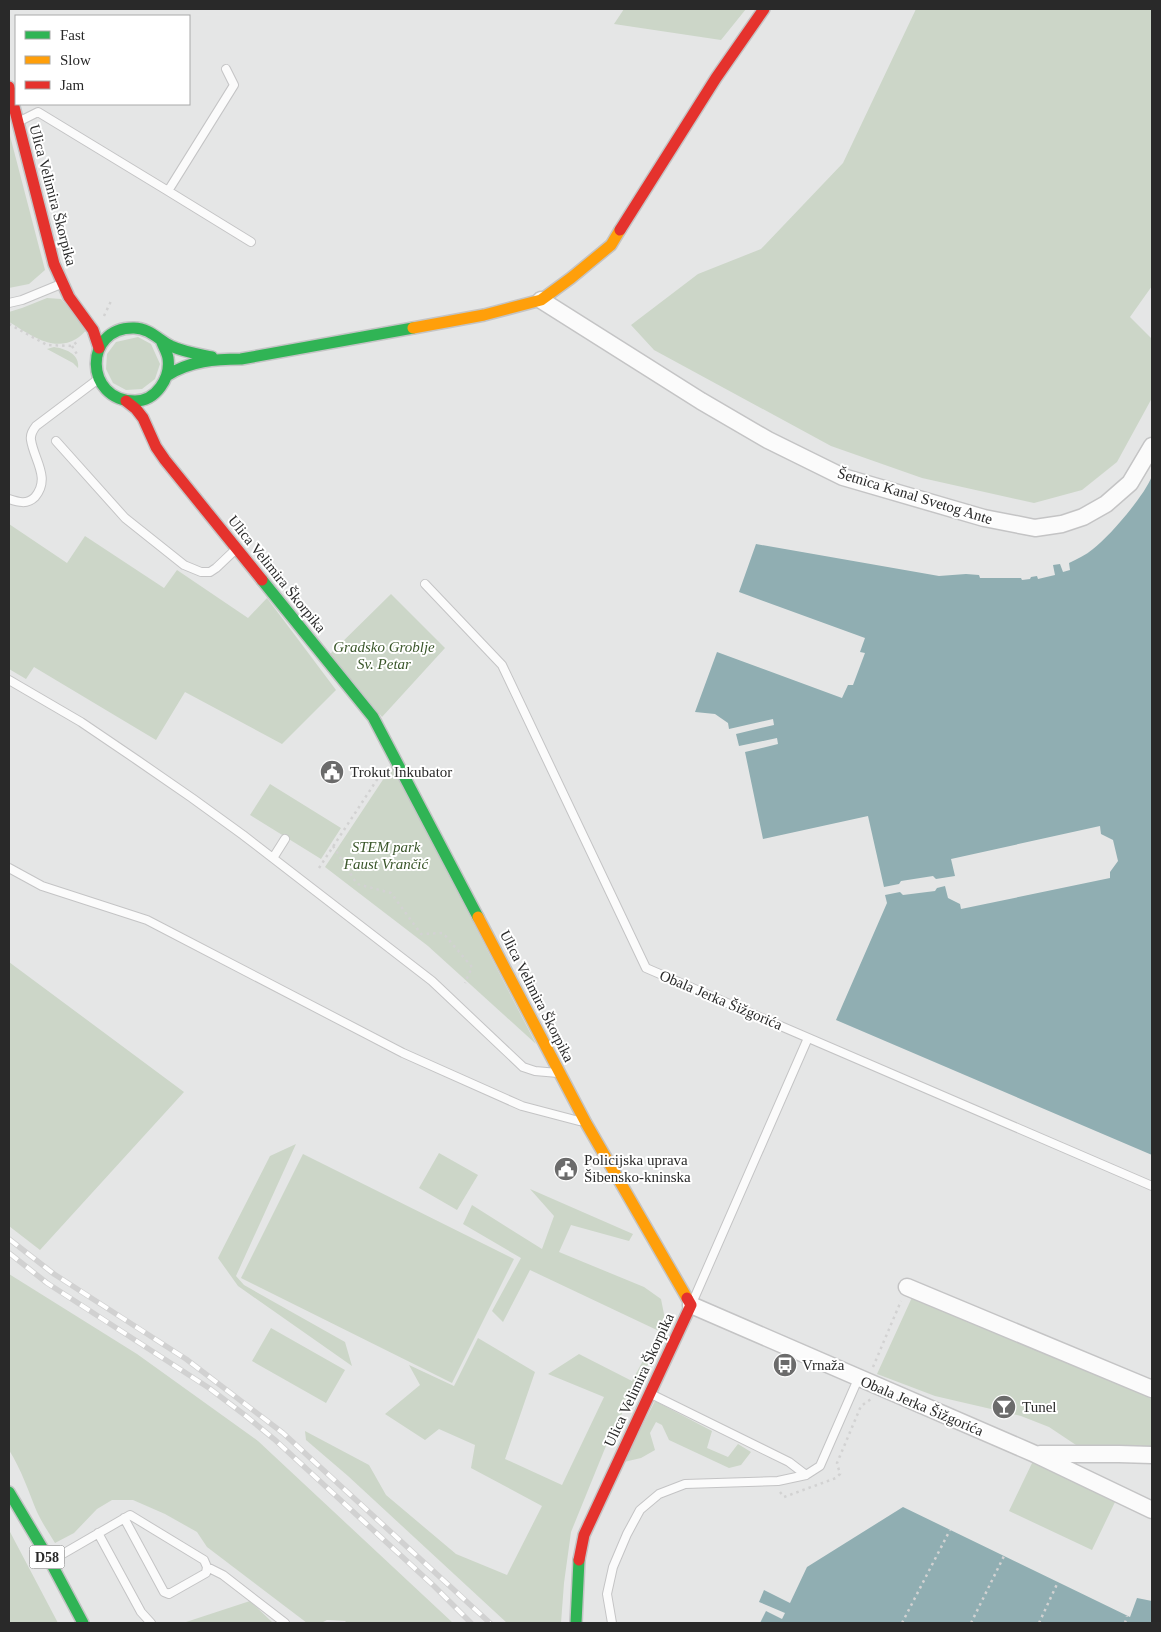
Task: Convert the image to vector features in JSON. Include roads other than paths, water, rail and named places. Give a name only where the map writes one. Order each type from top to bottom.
[{"type":"street","points":[[168,375],[181,368],[220,359],[241,359],[474,317],[541,300],[571,278],[611,244],[716,78],[764,9]]},
{"type":"street","name":"Ulica Velimira Škorpika","points":[[9,87],[54,264],[69,297],[93,330],[99,348]]},
{"type":"street","name":"Šetnica Kanal Svetog Ante","points":[[541,300],[701,401],[785,448],[843,477],[984,518],[1035,528],[1062,524],[1083,517],[1106,504],[1130,483],[1152,446]]},
{"type":"street","points":[[77,308],[97,317]]},
{"type":"street","points":[[108,322],[141,328],[152,332],[161,340],[182,350],[220,359]]},
{"type":"street","points":[[129,327],[116,331],[106,338],[99,348],[96,358],[98,379],[105,389],[114,396],[126,401],[141,400],[155,394],[163,385],[168,375],[170,362],[161,340]]},
{"type":"street","points":[[149,431],[149,415],[155,394]]},
{"type":"street","name":"Ulica Velimira Škorpika","points":[[126,401],[143,418],[156,447],[165,460],[238,548],[373,718],[586,1123],[691,1305],[584,1535],[579,1561],[576,1623]]},
{"type":"street","points":[[907,1288],[1152,1389]]},
{"type":"street","name":"Obala Jerka Šižgorića","points":[[691,1305],[862,1380],[934,1409],[1035,1454],[1152,1510]]},
{"type":"street","points":[[1035,1454],[1152,1455]]},
{"type":"street","name":"D58","points":[[9,1492],[50,1561],[83,1623]]},
{"type":"lane","points":[[168,191],[234,85],[226,69]]},
{"type":"lane","points":[[19,122],[38,112],[251,242]]},
{"type":"lane","points":[[9,303],[22,300],[62,284]]},
{"type":"lane","points":[[9,499],[23,503],[32,500],[42,485],[42,476],[30,439],[31,433],[36,426],[98,379]]},
{"type":"lane","points":[[56,441],[125,518],[184,565],[201,572],[210,572],[238,548]]},
{"type":"lane","name":"Obala Jerka Šižgorića","points":[[425,584],[502,665],[646,968],[1152,1186]]},
{"type":"lane","points":[[9,680],[81,722],[200,803],[432,981],[524,1067],[535,1071],[560,1073]]},
{"type":"lane","points":[[273,858],[285,839]]},
{"type":"lane","points":[[9,868],[42,886],[147,920],[403,1053],[522,1106],[586,1123]]},
{"type":"lane","points":[[691,1305],[808,1038]]},
{"type":"lane","points":[[612,1623],[607,1594],[613,1567],[640,1510],[658,1494],[685,1484],[778,1481],[806,1475],[820,1466],[862,1380]]},
{"type":"lane","points":[[650,1393],[790,1462],[806,1475]]},
{"type":"lane","points":[[50,1561],[124,1518],[130,1515],[204,1560],[207,1567],[206,1573],[169,1594],[164,1592],[124,1518]]},
{"type":"lane","points":[[98,1533],[141,1612],[151,1623]]},
{"type":"lane","points":[[207,1567],[223,1575],[285,1623]]},
{"type":"water","points":[[1152,476],[1152,1155],[836,1020],[887,903],[885,895],[900,892],[903,895],[935,891],[937,888],[945,886],[948,898],[960,904],[961,909],[1110,878],[1110,872],[1118,861],[1113,840],[1101,834],[1100,826],[951,859],[955,876],[936,879],[933,876],[901,881],[899,884],[884,887],[868,816],[763,839],[745,752],[778,744],[777,738],[739,746],[736,734],[774,725],[773,719],[729,729],[728,723],[715,714],[695,712],[717,652],[842,698],[848,685],[853,685],[865,653],[860,652],[865,638],[739,592],[756,544],[939,576],[966,574],[979,575],[980,578],[1021,578],[1022,580],[1037,576],[1038,579],[1055,575],[1053,565],[1060,564],[1063,572],[1070,570],[1069,563],[1100,543],[1135,504]]},
{"type":"water","points":[[903,1507],[1130,1617],[1137,1598],[1152,1601],[1152,1623],[760,1623],[766,1611],[782,1619],[785,1613],[759,1602],[764,1590],[790,1603],[807,1567]]},
{"type":"railway","points":[[9,1239],[54,1274],[186,1359],[283,1433],[490,1623]]},
{"type":"railway","points":[[9,1253],[47,1283],[209,1388],[246,1416],[274,1439],[434,1586],[471,1623]]},
{"type":"place","name":"Trokut Inkubator","points":[[332,772]]},
{"type":"place","name":"Policijska uprava Šibensko-kninska","points":[[566,1169]]},
{"type":"place","name":"Vrnaža","points":[[785,1365]]},
{"type":"place","name":"Tunel","points":[[1004,1407]]},
{"type":"park label","name":"Gradsko Groblje Sv. Petar","points":[[384,656]]},
{"type":"park label","name":"STEM park Faust Vrančić","points":[[386,856]]}]
